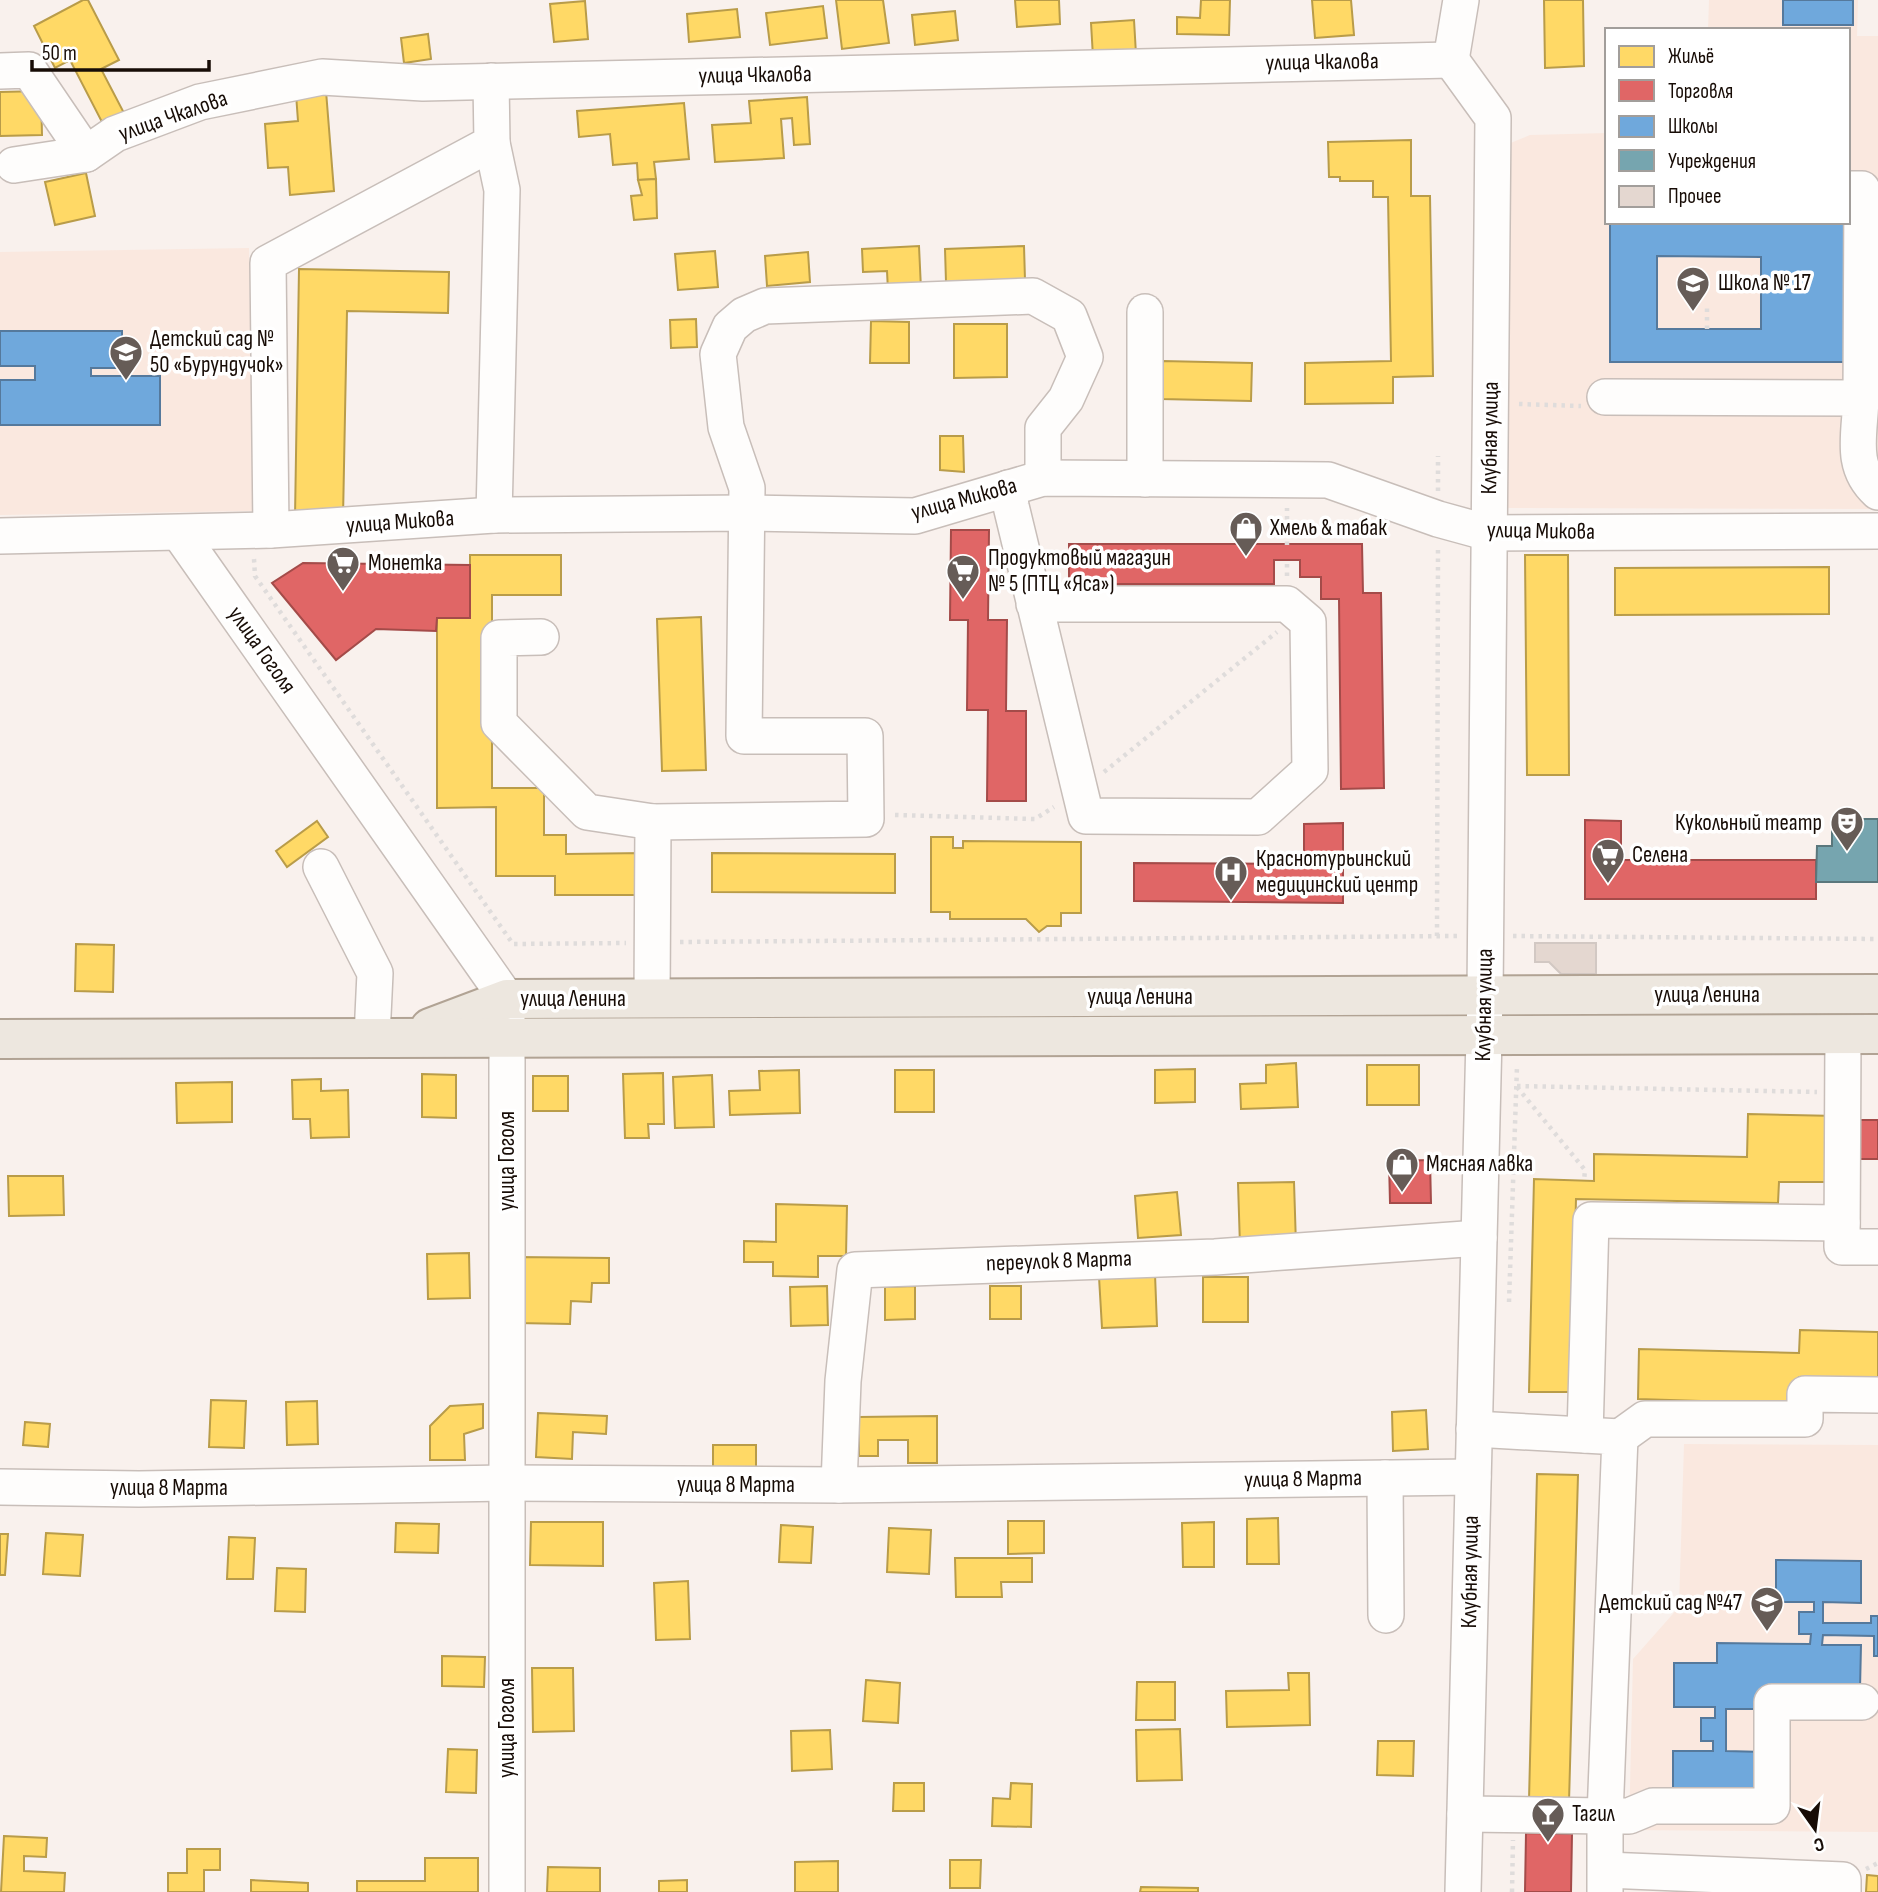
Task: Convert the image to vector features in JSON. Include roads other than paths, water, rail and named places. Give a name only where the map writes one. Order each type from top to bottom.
[{"type":"main road","name":"улица Ленина","points":[[0,1039],[390,1037],[652,999],[1878,994]]},
{"type":"main road","name":"улица Ленина","points":[[507,1018],[1484,1034],[1860,1035]]},
{"type":"street","points":[[1451,60],[1461,0]]},
{"type":"street","name":"улица Чкалова","points":[[14,165],[86,154],[115,134],[200,102],[322,77],[423,83],[1451,60]]},
{"type":"street","name":"Клубная улица","points":[[1451,60],[1493,118],[1485,996],[1463,1892]]},
{"type":"street","points":[[0,71],[29,70],[86,154]]},
{"type":"street","points":[[491,80],[492,143],[502,190],[494,515]]},
{"type":"street","points":[[261,531],[268,263],[492,143]]},
{"type":"street","points":[[1850,189],[1862,189],[1858,465],[1866,482],[1878,492]]},
{"type":"street","points":[[541,637],[499,638],[499,723],[587,812],[653,822],[866,819],[865,736],[744,736],[747,488],[726,426],[718,354],[730,327],[744,314],[765,306],[1033,296],[1069,316],[1085,357],[1066,398],[1043,428],[1043,478]]},
{"type":"street","points":[[1145,312],[1145,479]]},
{"type":"street","points":[[1605,397],[1861,398]]},
{"type":"street","name":"улица Микова","points":[[0,536],[261,531],[494,515],[746,513],[915,516],[1043,478],[1328,480],[1438,519],[1489,533],[1878,531]]},
{"type":"street","points":[[1007,488],[1034,604],[1086,816],[1258,817],[1310,770],[1308,622],[1287,604],[1034,604]]},
{"type":"street","name":"улица Гоголя","points":[[180,534],[507,1018],[507,1892]]},
{"type":"street","points":[[652,999],[653,822]]},
{"type":"street","points":[[321,867],[375,973],[390,1037]]},
{"type":"street","points":[[1860,1035],[1843,1092],[1842,1247],[1878,1247]]},
{"type":"street","points":[[1585,1435],[1591,1220],[1842,1223]]},
{"type":"street","name":"переулок 8 Марта","points":[[839,1485],[843,1381],[855,1270],[1214,1257],[1479,1238]]},
{"type":"street","points":[[1474,1429],[1620,1437],[1645,1419],[1805,1419],[1805,1394],[1878,1395]]},
{"type":"street","points":[[1620,1437],[1605,1816],[1606,1881],[1843,1880],[1843,1892]]},
{"type":"street","name":"улица 8 Марта","points":[[0,1487],[139,1489],[507,1483],[839,1485],[1473,1477]]},
{"type":"street","points":[[1385,1478],[1386,1615]]},
{"type":"street","points":[[1465,1814],[1629,1816],[1653,1806],[1772,1806],[1772,1702],[1862,1702]]},
{"type":"place","name":"Школа № 17","points":[[1693,313]]},
{"type":"place","name":"Детский сад № 50 «Бурундучок»","points":[[126,382]]},
{"type":"place","name":"Хмель & табак","points":[[1246,558]]},
{"type":"place","name":"Монетка","points":[[343,593]]},
{"type":"place","name":"Продуктовый магазин № 5 (ПТЦ «Яса»)","points":[[963,601]]},
{"type":"place","name":"Кукольный театр","points":[[1847,853]]},
{"type":"place","name":"Селена","points":[[1608,885]]},
{"type":"place","name":"Краснотурьинский медицинский центр","points":[[1231,902]]},
{"type":"place","name":"Мясная лавка","points":[[1402,1194]]},
{"type":"place","name":"Детский сад №47","points":[[1767,1633]]},
{"type":"place","name":"Тагил","points":[[1548,1844]]}]
